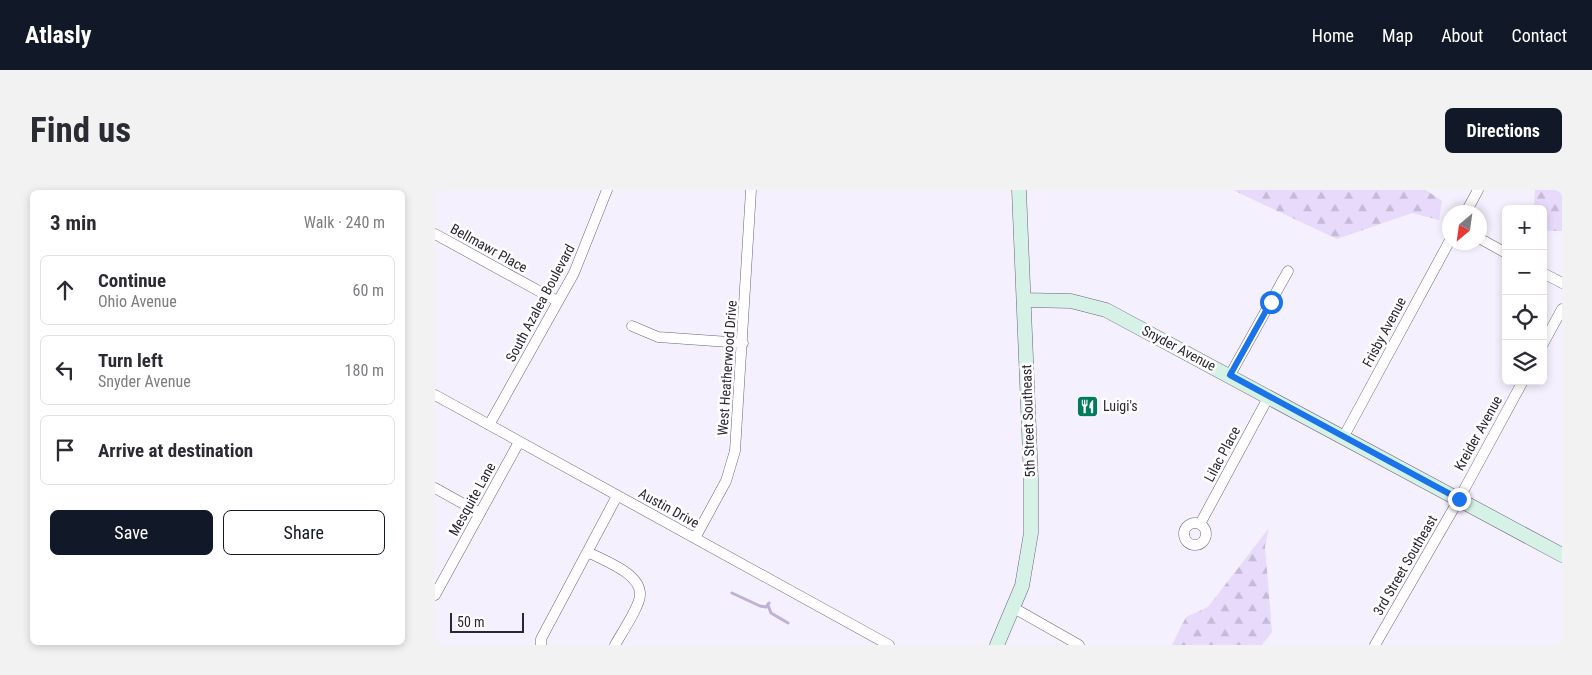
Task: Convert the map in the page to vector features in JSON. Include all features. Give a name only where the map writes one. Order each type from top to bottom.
[{"type":"main road","name":"5th Street Southeast","points":[[997,645],[1014,608],[1027,568],[1031,533],[1031,479],[1019,190]]},
{"type":"main road","name":"Snyder Avenue","points":[[1024,300],[1071,301],[1106,310],[1344,436],[1562,555]]},
{"type":"street","name":"South Azalea Boulevard","points":[[489,425],[574,273],[607,190]]},
{"type":"street","name":"West Heatherwood Drive","points":[[695,538],[726,481],[734,460],[738,427],[751,190]]},
{"type":"street","points":[[1469,205],[1478,190]]},
{"type":"street","name":"Bellmawr Place","points":[[435,234],[557,301]]},
{"type":"street","points":[[1487,242],[1502,251]]},
{"type":"street","name":"Frisby Avenue","points":[[1344,436],[1445,250]]},
{"type":"street","points":[[1230,375],[1288,272]]},
{"type":"street","points":[[1547,275],[1562,283]]},
{"type":"street","points":[[1545,340],[1562,310]]},
{"type":"street","points":[[632,326],[658,337],[743,343]]},
{"type":"street","name":"Kreider Avenue","points":[[1459,499],[1521,385]]},
{"type":"street","name":"Austin Drive","points":[[435,395],[889,645]]},
{"type":"street","name":"Lilac Place","points":[[1200,524],[1269,396]]},
{"type":"street","name":"Mesquite Lane","points":[[435,595],[519,442]]},
{"type":"street","points":[[435,488],[480,513]]},
{"type":"street","points":[[541,645],[541,639],[617,496]]},
{"type":"street","name":"3rd Street Southeast","points":[[1375,645],[1459,499]]},
{"type":"street","points":[[588,552],[629,575],[638,585],[640,597],[615,645]]},
{"type":"street","points":[[1014,608],[1079,645]]},
{"type":"green space","points":[[1233,190],[1426,190],[1442,201],[1439,220],[1412,213],[1337,239]]},
{"type":"green space","points":[[1535,190],[1562,190],[1562,231],[1547,231],[1547,205],[1534,205]]},
{"type":"green space","points":[[1269,528],[1265,546],[1272,632],[1262,645],[1172,645],[1186,617],[1208,607]]},
{"type":"waterway","points":[[732,593],[760,606],[766,607],[769,603]]},
{"type":"waterway","points":[[768,605],[771,613],[788,623]]},
{"type":"place","name":"Luigi's","points":[[1087,406]]},
{"type":"route","points":[[1271,302],[1230,375],[1459,499]]}]
